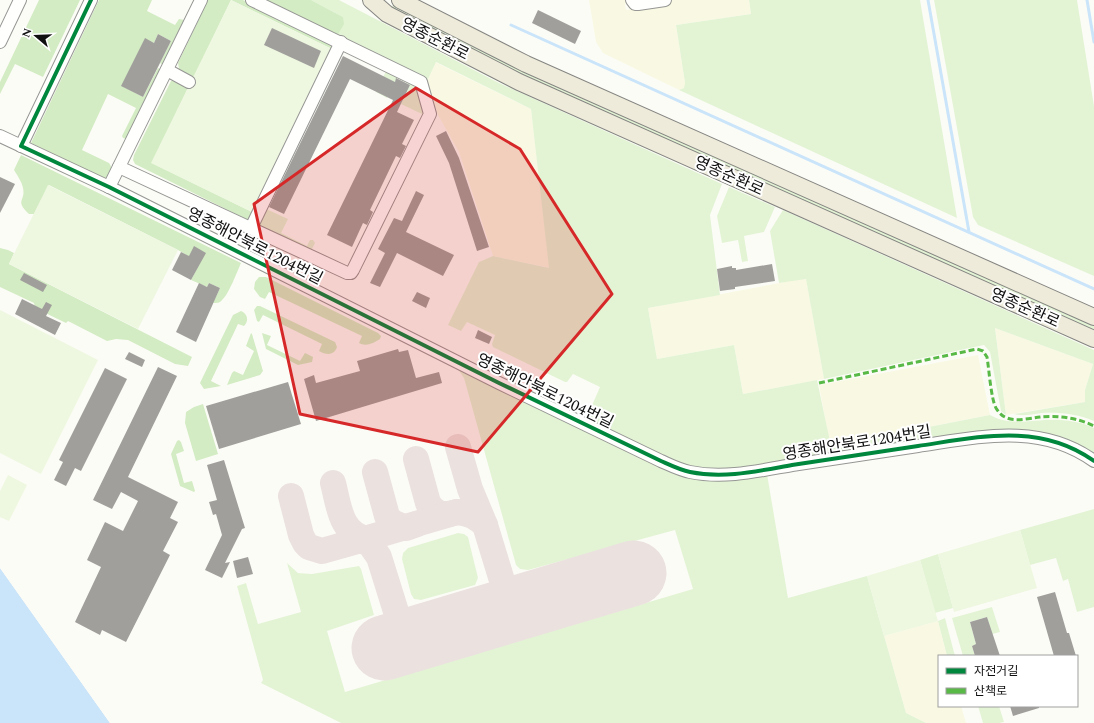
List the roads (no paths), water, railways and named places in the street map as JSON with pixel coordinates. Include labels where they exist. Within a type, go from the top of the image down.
[{"type":"main road","name":"영종순환로","points":[[371,0],[387,14],[519,82],[1094,339]]},
{"type":"main road","name":"영종순환로","points":[[400,0],[526,64],[1094,318]]},
{"type":"street","points":[[0,42],[3,28],[20,0]]},
{"type":"street","points":[[21,146],[91,0]]},
{"type":"street","points":[[109,186],[201,0]]},
{"type":"street","points":[[119,167],[347,273],[350,272],[430,114],[421,82],[252,0]]},
{"type":"street","points":[[632,0],[635,4],[638,4],[665,0]]},
{"type":"street","points":[[251,228],[340,42]]},
{"type":"street","points":[[167,70],[189,82]]},
{"type":"street","name":"영종해안북로1204번길","points":[[0,136],[109,186],[499,383],[661,461],[689,472],[736,474],[1004,434],[1052,440],[1094,461]]},
{"type":"water","points":[[0,568],[105,716],[110,723],[0,723]]},
{"type":"waterway","points":[[928,0],[969,232]]},
{"type":"waterway","points":[[1087,0],[1094,42]]},
{"type":"waterway","points":[[511,25],[1094,289]]}]
